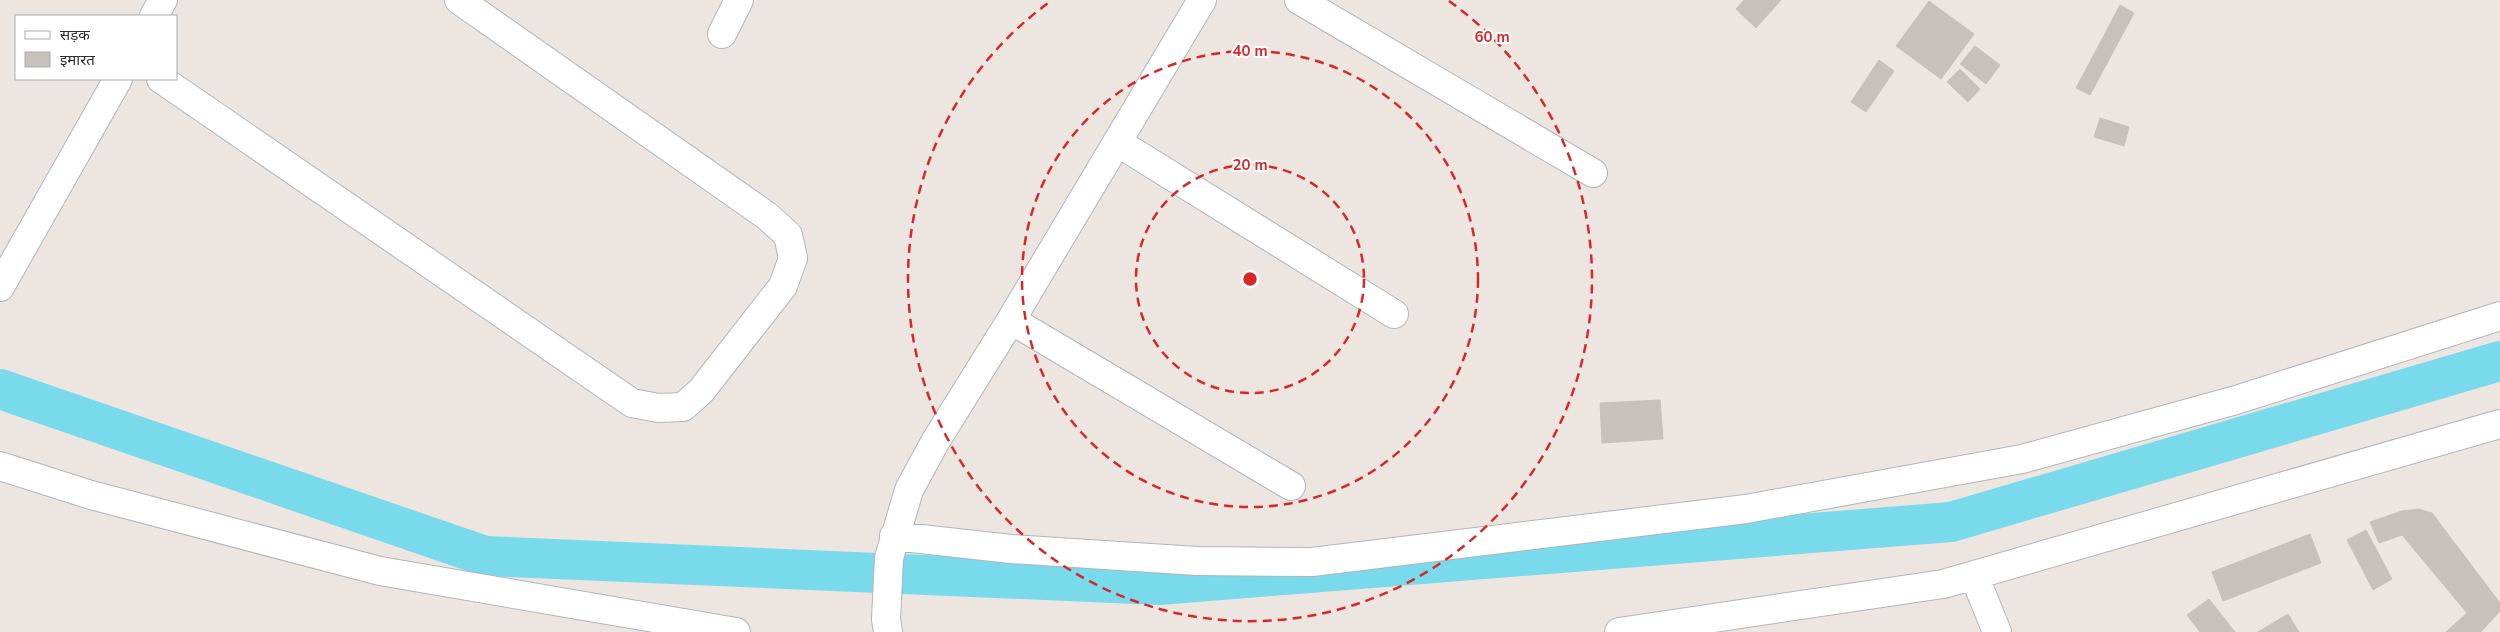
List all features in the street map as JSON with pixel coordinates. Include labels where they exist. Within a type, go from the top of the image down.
[{"type":"street","points":[[155,15],[164,0]]},
{"type":"street","points":[[162,80],[632,403],[658,408],[683,407],[701,391],[783,286],[793,258],[788,235],[767,216],[459,0]]},
{"type":"street","points":[[722,34],[739,0]]},
{"type":"street","points":[[887,626],[892,547],[908,490],[935,442],[1011,320],[1202,0]]},
{"type":"street","points":[[1299,0],[1593,173]]},
{"type":"street","points":[[0,287],[117,80]]},
{"type":"street","points":[[1116,142],[1394,314]]},
{"type":"street","points":[[892,547],[1011,549],[1197,561],[1312,562],[1746,509],[2022,459],[2236,400],[2500,316]]},
{"type":"street","points":[[1011,320],[1291,486]]},
{"type":"street","points":[[1619,632],[1943,584],[2500,424]]},
{"type":"street","points":[[0,466],[92,495],[380,571],[736,632]]},
{"type":"street","points":[[1974,576],[1997,632]]},
{"type":"building","points":[[1744,0],[1781,0],[1756,28],[1736,9]]},
{"type":"building","points":[[1929,1],[1974,34],[1941,79],[1896,46]]},
{"type":"building","points":[[2120,5],[2134,13],[2090,95],[2076,88]]},
{"type":"building","points":[[1975,46],[2000,65],[1986,84],[1960,64]]},
{"type":"building","points":[[1879,60],[1894,71],[1866,112],[1851,102]]},
{"type":"building","points":[[1960,69],[1980,89],[1968,102],[1947,82]]},
{"type":"building","points":[[2100,118],[2129,127],[2124,146],[2094,137]]},
{"type":"building","points":[[1660,400],[1663,439],[1602,443],[1600,403]]},
{"type":"building","points":[[2418,509],[2432,513],[2500,603],[2500,611],[2481,632],[2446,632],[2467,613],[2402,535],[2379,543],[2370,522],[2402,511]]},
{"type":"building","points":[[2366,530],[2392,579],[2373,590],[2347,540]]},
{"type":"building","points":[[2310,534],[2321,563],[2223,601],[2212,572]]},
{"type":"building","points":[[2209,599],[2235,632],[2200,632],[2187,615]]},
{"type":"building","points":[[2288,614],[2299,632],[2258,632]]},
{"type":"waterway","points":[[0,389],[485,556],[1159,585],[1951,522],[2500,361]]}]
